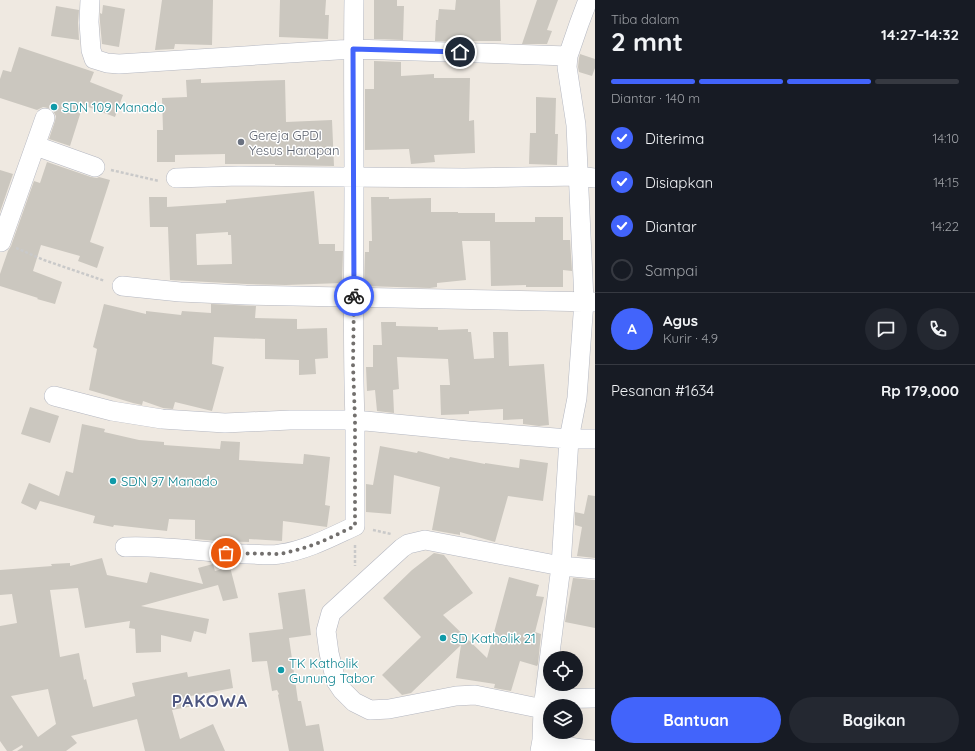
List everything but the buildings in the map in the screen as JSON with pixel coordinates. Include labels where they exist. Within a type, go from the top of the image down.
[{"type":"street","points":[[90,0],[89,22],[91,50],[94,59],[107,63],[119,64],[353,49],[568,56]]},
{"type":"street","points":[[125,547],[144,546],[226,553],[280,554],[321,542],[355,526],[355,420],[353,365],[354,0]]},
{"type":"street","points":[[545,699],[561,566],[569,439],[577,398],[589,301],[586,177],[567,67],[568,56],[588,0]]},
{"type":"street","points":[[0,242],[45,118]]},
{"type":"street","points":[[36,146],[95,166]]},
{"type":"street","points":[[176,178],[239,176],[471,178],[586,177]]},
{"type":"street","points":[[122,286],[180,292],[246,295],[589,301]]},
{"type":"street","points":[[54,396],[112,411],[162,419],[225,423],[290,420],[355,420],[569,439],[595,439]]},
{"type":"street","points":[[543,704],[475,695],[456,696],[389,709],[370,710],[354,702],[342,690],[336,681],[329,653],[326,631],[331,614],[402,548],[408,544],[425,540],[561,566],[595,569]]},
{"type":"street","points":[[583,699],[595,698]]},
{"type":"street","points":[[543,718],[541,746],[558,745],[595,750]]},
{"type":"path","points":[[95,166],[174,184],[176,178]]},
{"type":"path","points":[[0,242],[44,260],[122,286]]},
{"type":"path","points":[[355,526],[355,591]]},
{"type":"way so far","points":[[226,553],[280,554],[321,542],[355,526],[355,420],[353,365],[354,296]]},
{"type":"place","name":"SDN 109 Manado","points":[[54,107]]},
{"type":"place","name":"Gereja GPDI Yesus Harapan","points":[[241,142]]},
{"type":"place","name":"SDN 97 Manado","points":[[113,481]]},
{"type":"place","name":"SD Katholik 21","points":[[443,638]]},
{"type":"place","name":"TK Katholik Gunung Tabor","points":[[281,670]]},
{"type":"district","name":"PAKOWA","points":[[210,701]]},
{"type":"route","points":[[354,296],[353,49],[460,52]]}]
